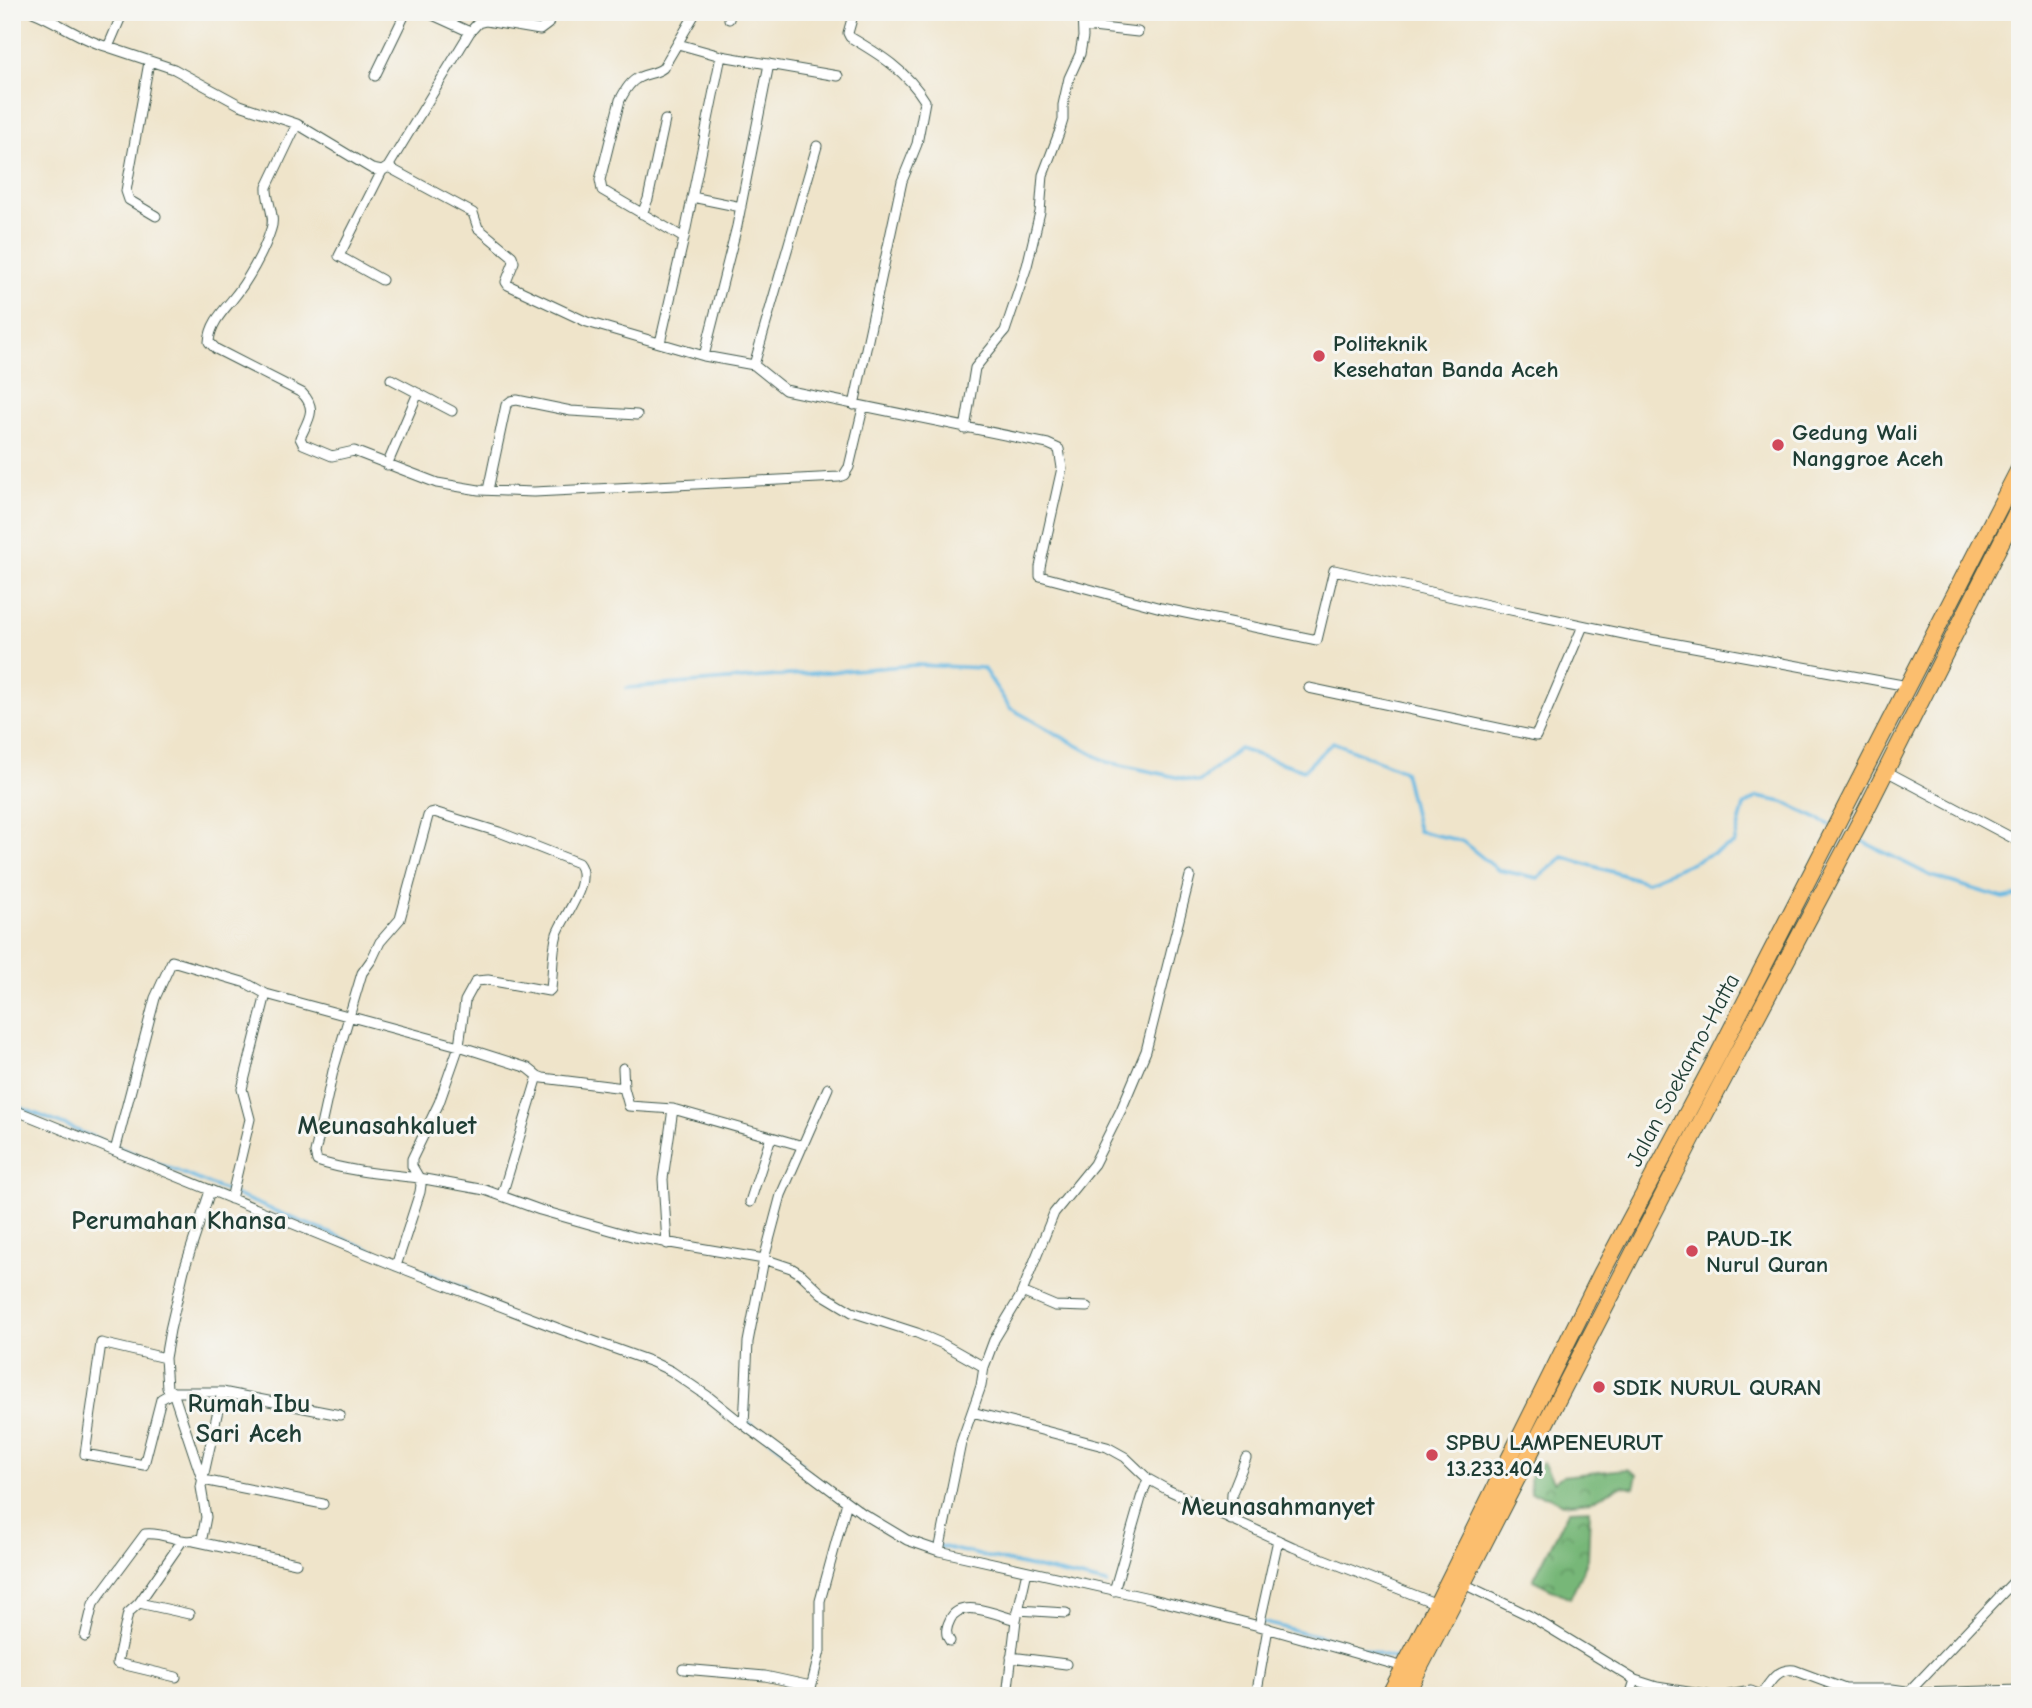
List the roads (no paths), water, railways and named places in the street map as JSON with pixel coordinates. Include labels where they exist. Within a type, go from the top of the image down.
[{"type":"highway","name":"Jalan Soekarno-Hatta","points":[[1405,1696],[1437,1604],[1576,1324],[1718,1055],[2020,467]]},
{"type":"highway","name":"Jalan Soekarno-Hatta","points":[[1389,1696],[1404,1667],[1419,1654],[1464,1584],[1592,1333],[1864,814],[2020,505]]},
{"type":"highway","points":[[1576,1324],[1592,1333]]},
{"type":"street","points":[[33,12],[79,36],[181,71],[240,105],[298,124],[372,169],[385,169],[473,213],[478,228],[512,256],[513,262],[506,282],[508,285],[587,322],[660,344],[754,365],[785,390],[1048,444],[1059,449],[1062,468],[1040,567],[1040,576],[1048,579],[1161,608],[1317,640],[1335,570],[1583,625],[1908,686]]},
{"type":"street","points":[[108,47],[123,12]]},
{"type":"street","points":[[375,76],[406,12]]},
{"type":"street","points":[[426,12],[470,32]]},
{"type":"street","points":[[382,280],[339,256],[385,169],[470,32],[478,23],[486,21],[540,30],[548,24],[552,12]]},
{"type":"street","points":[[684,238],[601,189],[600,180],[620,100],[626,88],[640,77],[657,73],[663,68],[696,12]]},
{"type":"street","points":[[298,124],[267,187],[273,223],[271,230],[253,269],[232,301],[219,313],[209,335],[209,342],[216,349],[302,393],[312,409],[300,438],[303,444],[332,456],[354,451],[436,483],[488,490],[534,492],[839,477],[844,475],[849,467],[889,237],[902,181],[917,144],[925,101],[915,85],[888,59],[850,37],[848,33],[854,12]]},
{"type":"street","points":[[965,429],[975,368],[1005,331],[1027,266],[1041,212],[1043,174],[1063,120],[1063,105],[1069,78],[1080,54],[1082,12]]},
{"type":"street","points":[[1083,26],[1138,32]]},
{"type":"street","points":[[678,44],[721,56],[838,76]]},
{"type":"street","points":[[660,344],[721,56]]},
{"type":"street","points":[[149,62],[126,191],[130,201],[156,216]]},
{"type":"street","points":[[704,355],[741,207],[769,64]]},
{"type":"street","points":[[642,214],[648,199],[665,120]]},
{"type":"street","points":[[754,365],[817,146]]},
{"type":"street","points":[[692,197],[741,207]]},
{"type":"street","points":[[391,379],[452,411]]},
{"type":"street","points":[[387,465],[418,393]]},
{"type":"street","points":[[488,490],[506,405],[511,401],[572,411],[637,415]]},
{"type":"street","points":[[1309,688],[1536,736],[1583,625]]},
{"type":"street","points":[[1886,771],[2020,842]]},
{"type":"street","points":[[398,1262],[421,1185],[419,1178],[412,1166],[412,1159],[439,1103],[459,1046],[465,1001],[475,981],[488,980],[547,991],[551,989],[557,935],[580,886],[582,869],[578,863],[499,832],[434,812],[428,816],[400,919],[380,942],[362,973],[333,1071],[316,1144],[317,1161],[327,1164],[419,1178],[485,1190],[540,1210],[635,1237],[764,1259],[792,1268],[822,1294],[852,1312],[882,1324],[917,1333],[984,1367]]},
{"type":"street","points":[[940,1546],[961,1443],[994,1340],[1022,1292],[1054,1213],[1094,1164],[1122,1110],[1146,1051],[1190,876]]},
{"type":"street","points":[[115,1151],[155,998],[172,961],[246,983],[266,994],[459,1046],[528,1068],[538,1076],[624,1088]]},
{"type":"street","points":[[233,1194],[250,1119],[242,1089],[266,994]]},
{"type":"street","points":[[623,1068],[629,1107],[673,1109],[803,1146]]},
{"type":"street","points":[[502,1195],[538,1076]]},
{"type":"street","points":[[744,1425],[748,1342],[764,1259],[781,1195],[828,1088]]},
{"type":"street","points":[[12,1109],[210,1191],[233,1194],[557,1328],[671,1371],[847,1502],[907,1541],[940,1546],[1027,1571],[1116,1586],[1262,1623],[1404,1667]]},
{"type":"street","points":[[667,1244],[663,1179],[673,1109]]},
{"type":"street","points":[[750,1202],[771,1137]]},
{"type":"street","points":[[202,1479],[173,1392],[167,1388],[165,1358],[184,1270],[210,1191]]},
{"type":"street","points":[[1022,1292],[1055,1306],[1087,1307]]},
{"type":"street","points":[[165,1358],[101,1343],[85,1454],[144,1465],[161,1399],[173,1392],[222,1392],[340,1415]]},
{"type":"street","points":[[194,1541],[202,1538],[205,1531],[206,1507],[201,1487],[222,1392]]},
{"type":"street","points":[[972,1412],[1107,1447],[1125,1457],[1148,1479],[1231,1520],[1382,1584],[1437,1604]]},
{"type":"street","points":[[1231,1520],[1232,1493],[1246,1458]]},
{"type":"street","points":[[202,1479],[323,1504]]},
{"type":"street","points":[[1116,1586],[1140,1498],[1148,1479]]},
{"type":"street","points":[[683,1669],[765,1676],[810,1691],[821,1644],[820,1601],[847,1502]]},
{"type":"street","points":[[85,1637],[93,1604],[145,1534],[194,1541],[296,1563]]},
{"type":"street","points":[[1256,1696],[1262,1623],[1278,1540]]},
{"type":"street","points":[[176,1677],[117,1663],[128,1613],[139,1602],[182,1541]]},
{"type":"street","points":[[1007,1696],[1016,1620],[1027,1571]]},
{"type":"street","points":[[1909,1692],[2020,1575]]},
{"type":"street","points":[[1464,1584],[1530,1616],[1634,1680],[1657,1687],[1713,1696]]},
{"type":"street","points":[[139,1602],[190,1614]]},
{"type":"street","points":[[950,1641],[946,1634],[947,1627],[953,1613],[958,1610],[967,1608],[1016,1620]]},
{"type":"street","points":[[1018,1610],[1066,1613]]},
{"type":"street","points":[[1011,1657],[1066,1664]]},
{"type":"street","points":[[1724,1696],[1751,1693],[1761,1695],[1776,1675],[1786,1669],[1844,1689],[1892,1689],[1909,1692],[2020,1690]]},
{"type":"street","points":[[1630,1696],[1634,1680]]},
{"type":"waterway","points":[[627,688],[916,665],[983,668],[1010,708],[1107,762],[1199,782],[1239,749],[1304,770],[1333,742],[1404,771],[1418,831],[1462,841],[1498,870],[1538,878],[1563,857],[1646,882],[1734,844],[1744,806],[1757,797],[1783,802],[1830,825]]},
{"type":"waterway","points":[[1856,838],[1931,876],[2003,898],[2020,895]]},
{"type":"waterway","points":[[12,1104],[467,1289]]},
{"type":"waterway","points":[[746,1421],[803,1464]]},
{"type":"waterway","points":[[930,1544],[1107,1584]]},
{"type":"waterway","points":[[1261,1622],[1397,1659]]},
{"type":"place","name":"Politeknik Kesehatan Banda Aceh","points":[[1319,356]]},
{"type":"place","name":"Gedung Wali Nanggroe Aceh","points":[[1778,445]]},
{"type":"place","name":"PAUD-IK Nurul Quran","points":[[1692,1251]]},
{"type":"place","name":"SDIK NURUL QURAN","points":[[1599,1387]]},
{"type":"place","name":"SPBU LAMPENEURUT 13.233.404","points":[[1432,1455]]},
{"type":"district","name":"Meunasahkaluet","points":[[387,1126]]},
{"type":"district","name":"Perumahan Khansa","points":[[179,1221]]},
{"type":"district","name":"Rumah Ibu Sari Aceh","points":[[249,1419]]},
{"type":"district","name":"Meunasahmanyet","points":[[1278,1507]]}]
